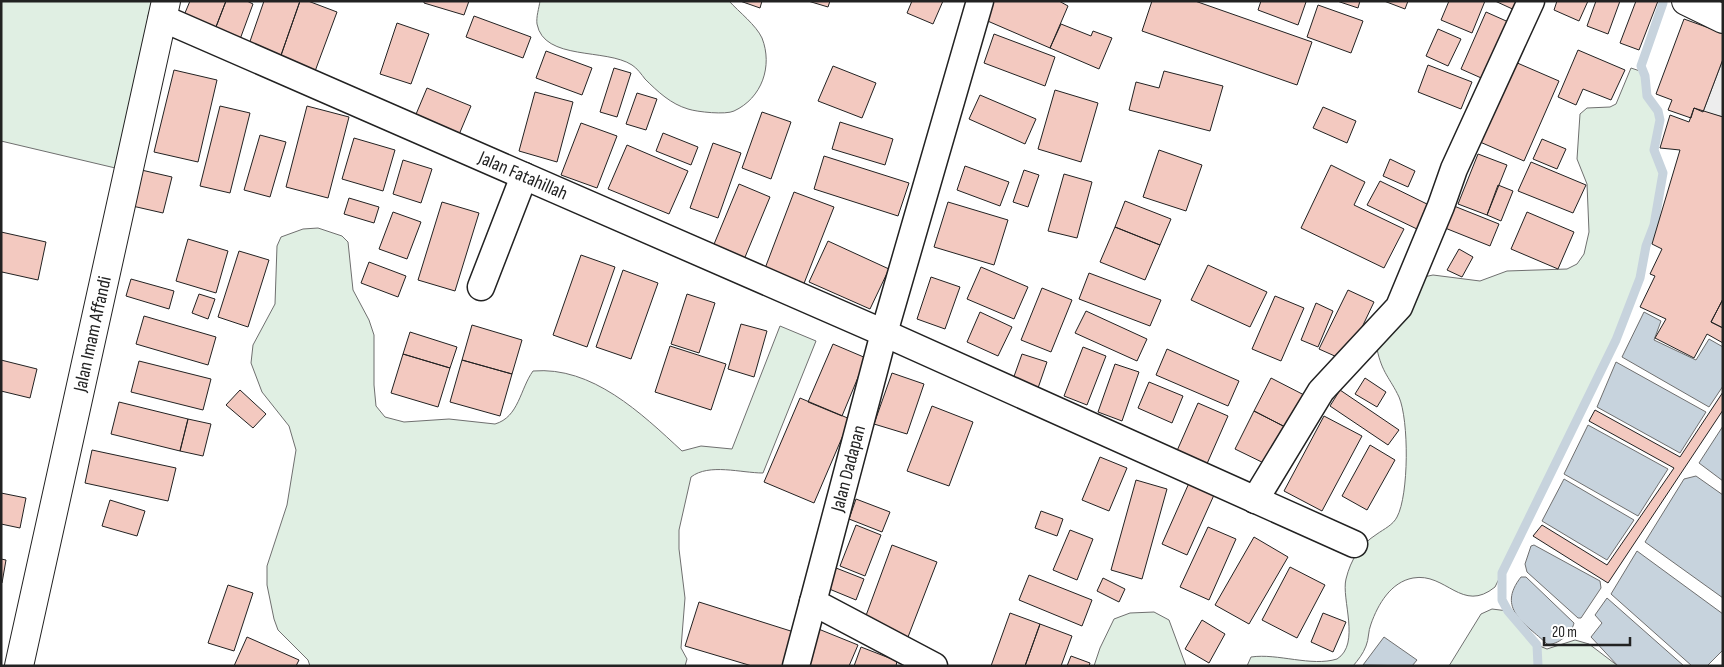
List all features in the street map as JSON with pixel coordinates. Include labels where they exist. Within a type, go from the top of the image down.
[{"type":"street","name":"Jalan Dadapan","points":[[796,666],[884,333],[980,1]]},
{"type":"street","points":[[1255,500],[1320,391],[1399,307],[1441,206],[1454,169],[1531,1]]},
{"type":"street","points":[[1686,1],[1723,19]]},
{"type":"street","name":"Jalan Fatahillah","points":[[164,10],[524,176],[884,333],[1354,544]]},
{"type":"street","name":"Jalan Imam Affandi","points":[[19,666],[164,10]]},
{"type":"street","points":[[482,287],[524,176]]},
{"type":"street","points":[[813,602],[934,666]]},
{"type":"green space","points":[[1,1],[166,1],[128,171],[1,141]]},
{"type":"green space","points":[[540,1],[729,1],[752,23],[762,38],[766,59],[763,80],[752,98],[734,111],[711,113],[682,107],[660,93],[632,65],[621,60],[563,49],[551,44],[542,36],[537,24]]},
{"type":"green space","points":[[1631,68],[1643,72],[1647,96],[1658,111],[1660,120],[1654,150],[1663,173],[1654,225],[1646,246],[1640,278],[1616,340],[1495,587],[1483,594],[1473,596],[1463,594],[1425,578],[1405,580],[1386,595],[1374,616],[1365,649],[1353,666],[1247,666],[1251,657],[1261,656],[1316,662],[1337,659],[1344,652],[1348,643],[1349,632],[1345,588],[1346,579],[1357,553],[1371,538],[1391,525],[1397,517],[1404,492],[1406,475],[1405,422],[1402,408],[1399,397],[1381,364],[1377,349],[1419,278],[1433,275],[1480,281],[1507,271],[1567,269],[1577,264],[1584,254],[1589,232],[1587,184],[1577,159],[1580,114],[1587,108],[1610,107],[1616,104]]},
{"type":"green space","points":[[318,228],[342,236],[348,242],[353,290],[369,320],[374,335],[376,406],[385,417],[404,422],[449,419],[495,424],[503,420],[514,409],[533,371],[555,371],[595,384],[614,395],[650,422],[682,451],[701,446],[732,449],[780,326],[816,341],[763,473],[707,470],[691,477],[679,530],[679,549],[685,598],[681,648],[687,659],[685,666],[310,666],[308,660],[278,630],[267,585],[267,566],[287,505],[296,450],[289,426],[262,392],[251,363],[253,345],[275,304],[277,246],[281,237],[303,229]]},
{"type":"green space","points":[[1492,609],[1508,611],[1537,645],[1547,649],[1575,640],[1589,644],[1618,666],[1449,666],[1481,614]]},
{"type":"green space","points":[[1154,612],[1169,620],[1186,666],[1094,666],[1100,648],[1114,619],[1130,613]]},
{"type":"shaded area","points":[[1723,59],[1723,117],[1703,112]]},
{"type":"shaded area","points":[[1644,312],[1661,321],[1654,340],[1696,360],[1709,339],[1723,347],[1723,386],[1709,407],[1622,357]]},
{"type":"shaded area","points":[[1616,362],[1706,412],[1680,453],[1597,407]]},
{"type":"shaded area","points":[[1588,425],[1668,469],[1638,516],[1564,474]]},
{"type":"shaded area","points":[[1723,426],[1723,481],[1699,463]]},
{"type":"shaded area","points":[[1696,476],[1723,495],[1723,598],[1645,542],[1684,479]]},
{"type":"shaded area","points":[[1564,479],[1634,520],[1607,560],[1542,521]]},
{"type":"shaded area","points":[[1534,545],[1600,581],[1601,588],[1581,618],[1578,618],[1527,572],[1525,564],[1531,546]]},
{"type":"shaded area","points":[[1637,551],[1723,614],[1723,650],[1707,666],[1692,666],[1611,594]]},
{"type":"shaded area","points":[[1521,577],[1526,577],[1574,623],[1564,638],[1555,643],[1547,644],[1516,615],[1512,607],[1511,598],[1514,588]]},
{"type":"shaded area","points":[[1607,598],[1684,666],[1618,666],[1591,637],[1602,623],[1595,615]]},
{"type":"shaded area","points":[[1384,637],[1417,660],[1412,666],[1363,665]]},
{"type":"building","points":[[190,1],[226,1],[214,32],[182,20]]},
{"type":"building","points":[[226,1],[247,1],[253,4],[239,42],[214,32]]},
{"type":"building","points":[[264,1],[300,1],[279,61],[247,50]]},
{"type":"building","points":[[300,1],[308,1],[337,12],[314,74],[279,61]]},
{"type":"building","points":[[424,1],[469,1],[464,15],[424,3]]},
{"type":"building","points":[[740,1],[762,1],[760,8]]},
{"type":"building","points":[[808,1],[830,1],[828,7]]},
{"type":"building","points":[[912,1],[943,1],[933,24],[907,13]]},
{"type":"building","points":[[991,1],[1059,1],[1068,6],[1050,48],[983,19]]},
{"type":"building","points":[[1152,1],[1195,1],[1312,42],[1297,85],[1142,31]]},
{"type":"building","points":[[1261,1],[1306,2],[1298,25],[1258,10]]},
{"type":"building","points":[[1337,1],[1360,1],[1358,8]]},
{"type":"building","points":[[1384,1],[1408,1],[1405,9]]},
{"type":"building","points":[[1449,1],[1485,1],[1472,33],[1441,20]]},
{"type":"building","points":[[1495,1],[1523,1],[1519,12]]},
{"type":"building","points":[[1557,1],[1588,1],[1579,21],[1554,10]]},
{"type":"building","points":[[1596,1],[1620,1],[1608,34],[1587,26]]},
{"type":"building","points":[[1636,1],[1658,1],[1639,50],[1620,43]]},
{"type":"building","points":[[1318,5],[1363,21],[1351,53],[1307,37]]},
{"type":"building","points":[[1486,12],[1513,24],[1488,81],[1461,69]]},
{"type":"building","points":[[474,16],[531,37],[523,58],[466,37]]},
{"type":"building","points":[[1684,19],[1723,33],[1723,59],[1703,112],[1694,108],[1691,118],[1668,110],[1672,100],[1656,94]]},
{"type":"building","points":[[397,23],[429,34],[411,84],[380,74]]},
{"type":"building","points":[[1061,24],[1091,36],[1093,31],[1112,38],[1099,69],[1050,48]]},
{"type":"building","points":[[1438,29],[1461,39],[1448,66],[1426,56]]},
{"type":"building","points":[[994,34],[1055,57],[1045,86],[984,63]]},
{"type":"building","points":[[1578,50],[1625,70],[1611,100],[1583,89],[1576,105],[1558,97]]},
{"type":"building","points":[[546,51],[592,68],[582,95],[536,78]]},
{"type":"building","points":[[1515,62],[1559,81],[1524,161],[1480,142]]},
{"type":"building","points":[[1428,65],[1472,82],[1461,109],[1418,92]]},
{"type":"building","points":[[833,66],[876,83],[862,118],[818,101]]},
{"type":"building","points":[[614,68],[631,73],[617,117],[600,112]]},
{"type":"building","points":[[174,70],[217,80],[198,162],[154,152]]},
{"type":"building","points":[[1164,71],[1223,86],[1210,131],[1129,110],[1136,82],[1159,88]]},
{"type":"building","points":[[427,88],[471,106],[458,137],[414,119]]},
{"type":"building","points":[[1055,90],[1098,103],[1081,162],[1038,149]]},
{"type":"building","points":[[535,92],[573,102],[557,162],[519,151]]},
{"type":"building","points":[[637,93],[657,99],[646,130],[626,124]]},
{"type":"building","points":[[980,95],[1036,119],[1025,144],[969,119]]},
{"type":"building","points":[[220,106],[250,113],[230,193],[200,186]]},
{"type":"building","points":[[307,106],[349,117],[328,198],[286,187]]},
{"type":"building","points":[[1323,107],[1356,121],[1347,143],[1313,128]]},
{"type":"building","points":[[1694,108],[1723,117],[1723,299],[1711,322],[1723,328],[1723,343],[1707,334],[1694,358],[1655,338],[1666,319],[1640,307],[1655,276],[1650,274],[1662,249],[1652,244],[1680,150],[1660,148],[1670,115],[1689,122]]},
{"type":"building","points":[[762,112],[791,122],[771,179],[742,168]]},
{"type":"building","points":[[840,122],[893,139],[885,165],[832,149]]},
{"type":"building","points":[[581,123],[617,136],[597,188],[561,175]]},
{"type":"building","points":[[663,133],[698,147],[691,165],[656,151]]},
{"type":"building","points":[[260,135],[286,142],[270,197],[244,190]]},
{"type":"building","points":[[354,138],[395,150],[383,191],[342,179]]},
{"type":"building","points":[[1542,139],[1566,149],[1557,169],[1533,159]]},
{"type":"building","points":[[713,143],[741,153],[718,218],[690,208]]},
{"type":"building","points":[[627,145],[688,171],[669,214],[608,189]]},
{"type":"building","points":[[1159,150],[1202,165],[1186,211],[1143,197]]},
{"type":"building","points":[[1478,154],[1507,165],[1487,215],[1458,204]]},
{"type":"building","points":[[824,156],[909,183],[898,216],[814,189]]},
{"type":"building","points":[[1390,159],[1415,171],[1408,187],[1383,176]]},
{"type":"building","points":[[403,160],[432,169],[421,203],[393,194]]},
{"type":"building","points":[[1531,162],[1586,185],[1573,213],[1518,191]]},
{"type":"building","points":[[1331,165],[1365,182],[1354,205],[1404,229],[1384,268],[1301,228]]},
{"type":"building","points":[[965,166],[1009,182],[1000,206],[957,190]]},
{"type":"building","points":[[137,169],[172,177],[163,213],[128,205]]},
{"type":"building","points":[[1024,170],[1039,175],[1028,207],[1013,202]]},
{"type":"building","points":[[1064,174],[1092,182],[1077,238],[1048,231]]},
{"type":"building","points":[[1380,181],[1431,206],[1419,230],[1367,205]]},
{"type":"building","points":[[739,184],[770,197],[743,262],[712,249]]},
{"type":"building","points":[[1498,185],[1513,191],[1501,221],[1487,215]]},
{"type":"building","points":[[794,192],[834,207],[803,286],[764,271]]},
{"type":"building","points":[[349,198],[379,207],[374,223],[344,214]]},
{"type":"building","points":[[1125,201],[1171,219],[1160,245],[1115,227]]},
{"type":"building","points":[[442,202],[479,213],[455,291],[418,280]]},
{"type":"building","points":[[948,202],[1008,220],[994,265],[934,247]]},
{"type":"building","points":[[1454,206],[1499,224],[1490,246],[1445,228]]},
{"type":"building","points":[[393,212],[421,222],[407,259],[379,249]]},
{"type":"building","points":[[1527,212],[1574,232],[1558,269],[1511,249]]},
{"type":"building","points":[[1115,227],[1160,245],[1145,280],[1100,262]]},
{"type":"building","points":[[1,232],[46,242],[38,280],[2,272],[1,274]]},
{"type":"building","points":[[188,239],[228,251],[216,293],[176,281]]},
{"type":"building","points":[[828,241],[889,269],[870,309],[809,282]]},
{"type":"building","points":[[1459,249],[1473,257],[1462,277],[1447,270]]},
{"type":"building","points":[[239,251],[269,260],[248,327],[218,317]]},
{"type":"building","points":[[581,255],[615,267],[587,347],[553,335]]},
{"type":"building","points":[[369,262],[406,276],[398,297],[361,283]]},
{"type":"building","points":[[1208,265],[1267,292],[1250,327],[1191,300]]},
{"type":"building","points":[[981,267],[1028,287],[1014,319],[967,299]]},
{"type":"building","points":[[623,270],[658,283],[631,359],[596,347]]},
{"type":"building","points":[[1089,273],[1161,300],[1150,326],[1079,299]]},
{"type":"building","points":[[931,277],[960,287],[945,329],[917,319]]},
{"type":"building","points":[[131,279],[174,291],[169,309],[126,296]]},
{"type":"building","points":[[1042,288],[1072,300],[1051,352],[1021,340]]},
{"type":"building","points":[[1348,290],[1374,302],[1346,361],[1319,349]]},
{"type":"building","points":[[199,294],[215,299],[208,319],[192,313]]},
{"type":"building","points":[[687,294],[715,303],[699,353],[671,344]]},
{"type":"building","points":[[1275,296],[1304,308],[1281,361],[1252,349]]},
{"type":"building","points":[[1723,299],[1723,328],[1711,322]]},
{"type":"building","points":[[1316,303],[1333,311],[1318,347],[1301,340]]},
{"type":"building","points":[[1086,311],[1147,339],[1137,361],[1075,333]]},
{"type":"building","points":[[980,312],[1012,327],[998,356],[967,342]]},
{"type":"building","points":[[144,316],[216,337],[208,365],[136,344]]},
{"type":"building","points":[[741,324],[767,331],[754,377],[728,369]]},
{"type":"building","points":[[472,325],[522,340],[512,374],[462,360]]},
{"type":"building","points":[[410,332],[457,347],[450,368],[403,354]]},
{"type":"building","points":[[833,344],[866,358],[842,416],[808,402]]},
{"type":"building","points":[[670,346],[726,364],[711,410],[655,392]]},
{"type":"building","points":[[1083,347],[1106,356],[1087,405],[1064,396]]},
{"type":"building","points":[[1167,349],[1239,381],[1228,406],[1156,375]]},
{"type":"building","points":[[403,354],[450,368],[438,407],[391,393]]},
{"type":"building","points":[[1022,354],[1047,362],[1037,391],[1012,382]]},
{"type":"building","points":[[1,360],[37,369],[30,398],[1,391]]},
{"type":"building","points":[[462,360],[512,374],[500,416],[450,402]]},
{"type":"building","points":[[139,361],[211,379],[203,410],[131,392]]},
{"type":"building","points":[[1115,364],[1139,372],[1122,421],[1098,412]]},
{"type":"building","points":[[892,373],[924,384],[907,434],[874,424]]},
{"type":"building","points":[[1271,378],[1308,397],[1291,430],[1254,411]]},
{"type":"building","points":[[1365,378],[1386,392],[1377,407],[1355,394]]},
{"type":"building","points":[[1149,382],[1183,396],[1172,423],[1138,408]]},
{"type":"building","points":[[240,390],[266,414],[253,428],[226,405]]},
{"type":"building","points":[[1340,390],[1399,430],[1388,445],[1330,406]]},
{"type":"building","points":[[1723,392],[1723,410],[1608,583],[1533,536],[1542,525],[1607,565],[1674,468],[1589,421],[1595,410],[1680,457]]},
{"type":"building","points":[[800,398],[850,419],[814,503],[764,482]]},
{"type":"building","points":[[119,402],[188,419],[180,451],[111,434]]},
{"type":"building","points":[[1198,403],[1228,416],[1206,466],[1176,453]]},
{"type":"building","points":[[932,406],[973,422],[949,486],[907,471]]},
{"type":"building","points":[[1254,411],[1291,430],[1272,467],[1235,449]]},
{"type":"building","points":[[1324,416],[1362,436],[1322,511],[1284,491]]},
{"type":"building","points":[[188,419],[211,424],[203,456],[180,451]]},
{"type":"building","points":[[1370,445],[1395,460],[1367,510],[1342,496]]},
{"type":"building","points":[[92,450],[176,468],[168,501],[85,483]]},
{"type":"building","points":[[1100,457],[1127,468],[1109,511],[1082,500]]},
{"type":"building","points":[[1136,480],[1167,489],[1142,579],[1111,570]]},
{"type":"building","points":[[1189,483],[1214,495],[1187,555],[1162,544]]},
{"type":"building","points":[[1,493],[26,498],[20,528],[1,524]]},
{"type":"building","points":[[856,499],[890,512],[882,532],[849,519]]},
{"type":"building","points":[[110,500],[145,511],[137,536],[102,526]]},
{"type":"building","points":[[1041,511],[1063,519],[1057,536],[1035,528]]},
{"type":"building","points":[[856,525],[881,535],[865,576],[840,566]]},
{"type":"building","points":[[1208,527],[1236,539],[1209,600],[1180,587]]},
{"type":"building","points":[[1070,530],[1093,539],[1077,580],[1053,570]]},
{"type":"building","points":[[1254,537],[1288,557],[1249,624],[1215,605]]},
{"type":"building","points":[[892,545],[937,562],[908,637],[864,621]]},
{"type":"building","points":[[1,559],[6,560],[2,583],[1,583]]},
{"type":"building","points":[[831,566],[864,579],[856,600],[822,586]]},
{"type":"building","points":[[1290,567],[1325,585],[1297,638],[1262,620]]},
{"type":"building","points":[[1029,575],[1092,600],[1082,626],[1019,600]]},
{"type":"building","points":[[1103,578],[1125,589],[1119,602],[1097,591]]},
{"type":"building","points":[[228,585],[253,593],[234,651],[208,643]]},
{"type":"building","points":[[699,602],[797,633],[787,666],[752,666],[685,646]]},
{"type":"building","points":[[1010,613],[1040,624],[1025,666],[991,666]]},
{"type":"building","points":[[1323,613],[1346,622],[1333,652],[1311,642]]},
{"type":"building","points":[[1202,620],[1225,634],[1209,663],[1185,649]]},
{"type":"building","points":[[1040,624],[1072,636],[1061,666],[1025,666]]},
{"type":"building","points":[[816,628],[858,645],[849,666],[810,666],[802,663]]},
{"type":"building","points":[[247,637],[299,660],[296,666],[234,666]]},
{"type":"building","points":[[861,647],[897,661],[896,666],[854,666]]},
{"type":"building","points":[[1071,656],[1090,663],[1089,666],[1067,666]]},
{"type":"waterway","points":[[1538,666],[1537,645],[1508,611],[1502,600],[1502,573],[1616,340],[1640,278],[1646,246],[1654,225],[1663,173],[1654,150],[1660,120],[1658,111],[1647,96],[1645,76],[1641,66],[1663,3]]}]
